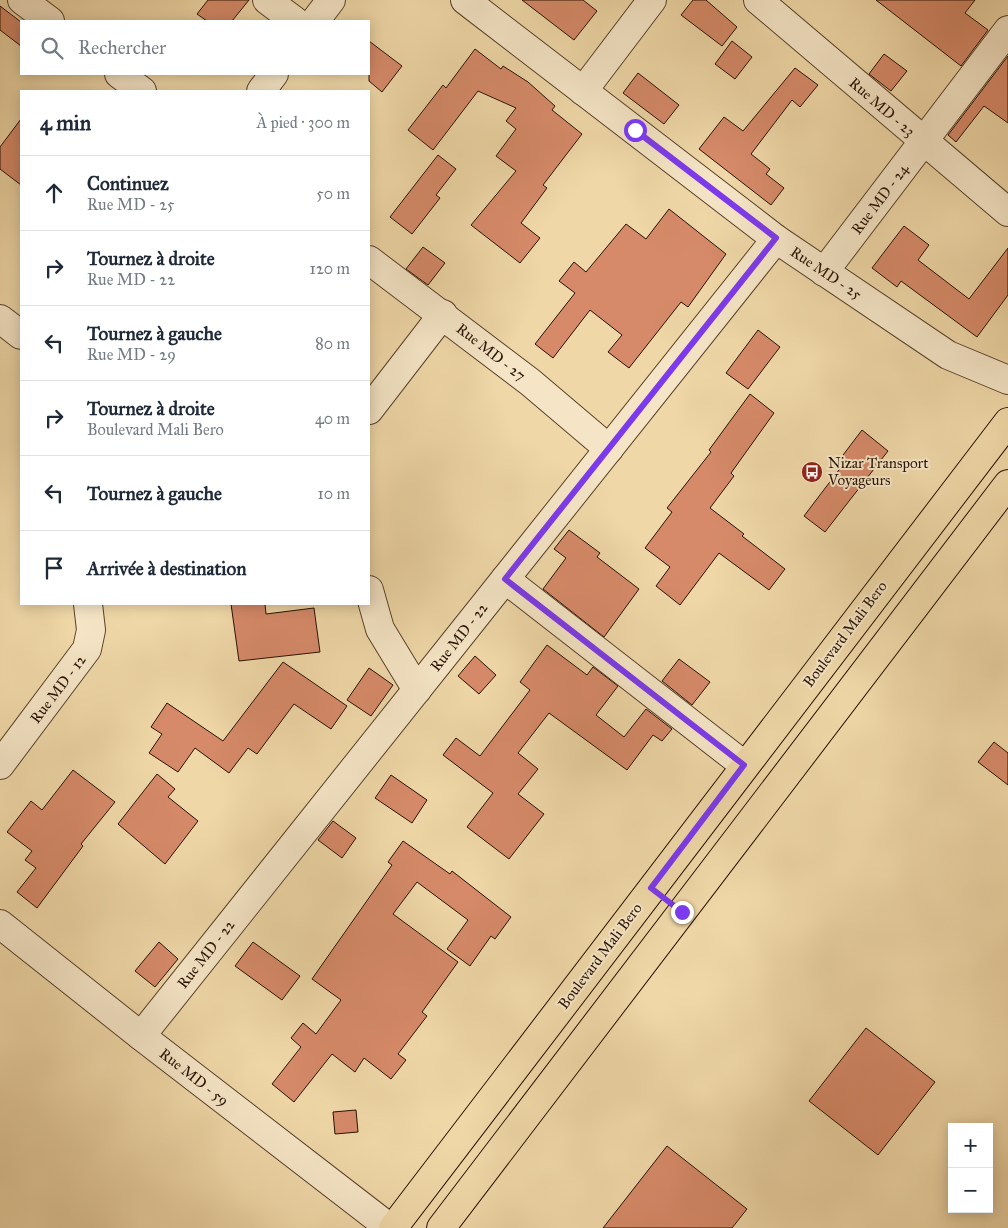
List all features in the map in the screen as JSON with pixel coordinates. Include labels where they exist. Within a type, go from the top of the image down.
[{"type":"main road","name":"Boulevard Mali Bero","points":[[392,1228],[1008,422]]},
{"type":"main road","points":[[441,1228],[1005,492]]},
{"type":"main road","points":[[651,888],[682,912]]},
{"type":"street","points":[[22,0],[49,20]]},
{"type":"street","points":[[267,0],[294,20]]},
{"type":"street","points":[[316,20],[331,0]]},
{"type":"street","name":"Rue MD - 25","points":[[465,0],[776,238],[824,272],[948,355],[1008,380]]},
{"type":"street","points":[[583,91],[652,0]]},
{"type":"street","name":"Rue MD - 23","points":[[758,0],[923,142],[1008,212]]},
{"type":"street","name":"Rue MD - 24","points":[[824,272],[1008,30]]},
{"type":"street","points":[[120,75],[141,90]]},
{"type":"street","points":[[262,90],[273,75]]},
{"type":"street","name":"Rue MD - 22","points":[[141,1036],[776,238]]},
{"type":"street","name":"Rue MD - 27","points":[[370,261],[443,314],[530,382],[609,449]]},
{"type":"street","points":[[370,409],[443,314]]},
{"type":"street","points":[[0,319],[20,334]]},
{"type":"street","points":[[505,579],[744,765]]},
{"type":"street","points":[[370,594],[380,629],[417,690]]},
{"type":"street","name":"Rue MD - 12","points":[[0,765],[88,649],[91,630],[88,605]]},
{"type":"street","name":"Rue MD - 59","points":[[0,924],[141,1036],[392,1228]]},
{"type":"building","points":[[208,0],[249,0],[233,20],[206,20],[197,14]]},
{"type":"building","points":[[522,0],[583,0],[597,11],[574,40]]},
{"type":"building","points":[[693,0],[706,0],[737,27],[722,46],[681,15]]},
{"type":"building","points":[[876,0],[975,0],[965,13],[988,30],[961,66]]},
{"type":"building","points":[[0,6],[20,21],[20,45],[0,30]]},
{"type":"building","points":[[732,41],[752,57],[735,79],[715,64]]},
{"type":"building","points":[[370,42],[402,66],[382,92],[369,81]]},
{"type":"building","points":[[475,49],[501,69],[503,66],[528,82],[555,106],[552,110],[582,134],[543,185],[547,188],[521,223],[540,238],[520,263],[471,225],[516,171],[496,156],[516,129],[506,121],[516,108],[478,91],[433,150],[408,130],[443,85],[446,88]]},
{"type":"building","points":[[884,54],[907,71],[891,91],[869,74]]},
{"type":"building","points":[[1008,56],[1008,123],[984,106],[956,142],[948,135]]},
{"type":"building","points":[[795,68],[818,85],[800,107],[792,100],[751,154],[770,169],[766,174],[784,188],[771,205],[699,149],[724,117],[743,131]]},
{"type":"building","points":[[638,73],[679,105],[664,124],[623,93]]},
{"type":"building","points":[[20,120],[20,184],[0,169],[0,147]]},
{"type":"building","points":[[438,155],[456,169],[436,195],[440,198],[412,234],[390,217]]},
{"type":"building","points":[[669,209],[726,254],[688,307],[681,302],[629,368],[608,352],[622,335],[590,310],[553,358],[535,344],[575,293],[559,281],[574,262],[586,272],[626,224],[646,239]]},
{"type":"building","points":[[904,226],[929,245],[918,260],[969,299],[1008,248],[1008,295],[977,337],[901,281],[897,287],[872,268]]},
{"type":"building","points":[[423,247],[445,263],[428,285],[406,269]]},
{"type":"building","points":[[758,330],[780,347],[748,389],[726,373]]},
{"type":"building","points":[[750,394],[774,413],[731,473],[734,476],[710,508],[744,534],[742,536],[785,569],[769,590],[719,553],[680,605],[656,586],[670,567],[645,548],[672,512],[667,508],[711,452],[709,450]]},
{"type":"building","points":[[862,430],[888,451],[825,532],[804,516],[845,462],[840,459]]},
{"type":"building","points":[[569,530],[600,553],[597,557],[639,589],[604,637],[543,589],[566,558],[554,549]]},
{"type":"building","points":[[231,605],[265,605],[266,614],[314,608],[320,652],[239,661]]},
{"type":"building","points":[[547,645],[587,675],[593,667],[618,686],[596,715],[624,737],[646,709],[672,729],[662,741],[653,735],[627,770],[549,713],[518,753],[538,769],[518,794],[544,814],[509,859],[467,827],[493,793],[443,755],[456,738],[480,756],[530,690],[520,682]]},
{"type":"building","points":[[475,656],[496,675],[479,694],[458,676]]},
{"type":"building","points":[[679,659],[710,682],[692,705],[662,681]]},
{"type":"building","points":[[283,662],[347,706],[331,729],[294,704],[257,754],[248,748],[229,773],[195,748],[178,772],[149,753],[162,734],[151,727],[167,703],[223,741]]},
{"type":"building","points":[[369,668],[393,685],[371,716],[347,700]]},
{"type":"building","points":[[994,742],[1008,753],[1008,785],[978,762]]},
{"type":"building","points":[[73,770],[115,802],[81,844],[83,846],[37,908],[17,892],[36,868],[25,860],[32,851],[7,832],[31,801],[42,810]]},
{"type":"building","points":[[157,774],[175,789],[168,797],[198,821],[165,864],[118,824]]},
{"type":"building","points":[[391,775],[427,800],[412,823],[375,798]]},
{"type":"building","points":[[333,821],[356,838],[342,858],[318,840]]},
{"type":"building","points":[[403,841],[450,874],[452,871],[511,917],[495,939],[491,936],[470,966],[447,949],[468,920],[417,882],[393,914],[458,962],[422,1012],[427,1016],[398,1054],[406,1060],[391,1079],[364,1058],[355,1072],[332,1054],[294,1102],[272,1084],[301,1047],[291,1038],[303,1023],[316,1034],[341,1000],[312,979],[392,865],[388,862]]},
{"type":"building","points":[[159,942],[178,959],[155,987],[135,971]]},
{"type":"building","points":[[253,942],[300,976],[282,1000],[235,966]]},
{"type":"building","points":[[866,1028],[935,1082],[878,1155],[809,1101]]},
{"type":"building","points":[[356,1110],[358,1132],[335,1134],[333,1112]]},
{"type":"building","points":[[667,1146],[747,1209],[732,1228],[603,1228]]},
{"type":"place","name":"Nizar Transport Voyageurs","points":[[812,472]]},
{"type":"route","points":[[635,130],[776,238],[505,579],[744,765],[651,888],[682,912]]}]
